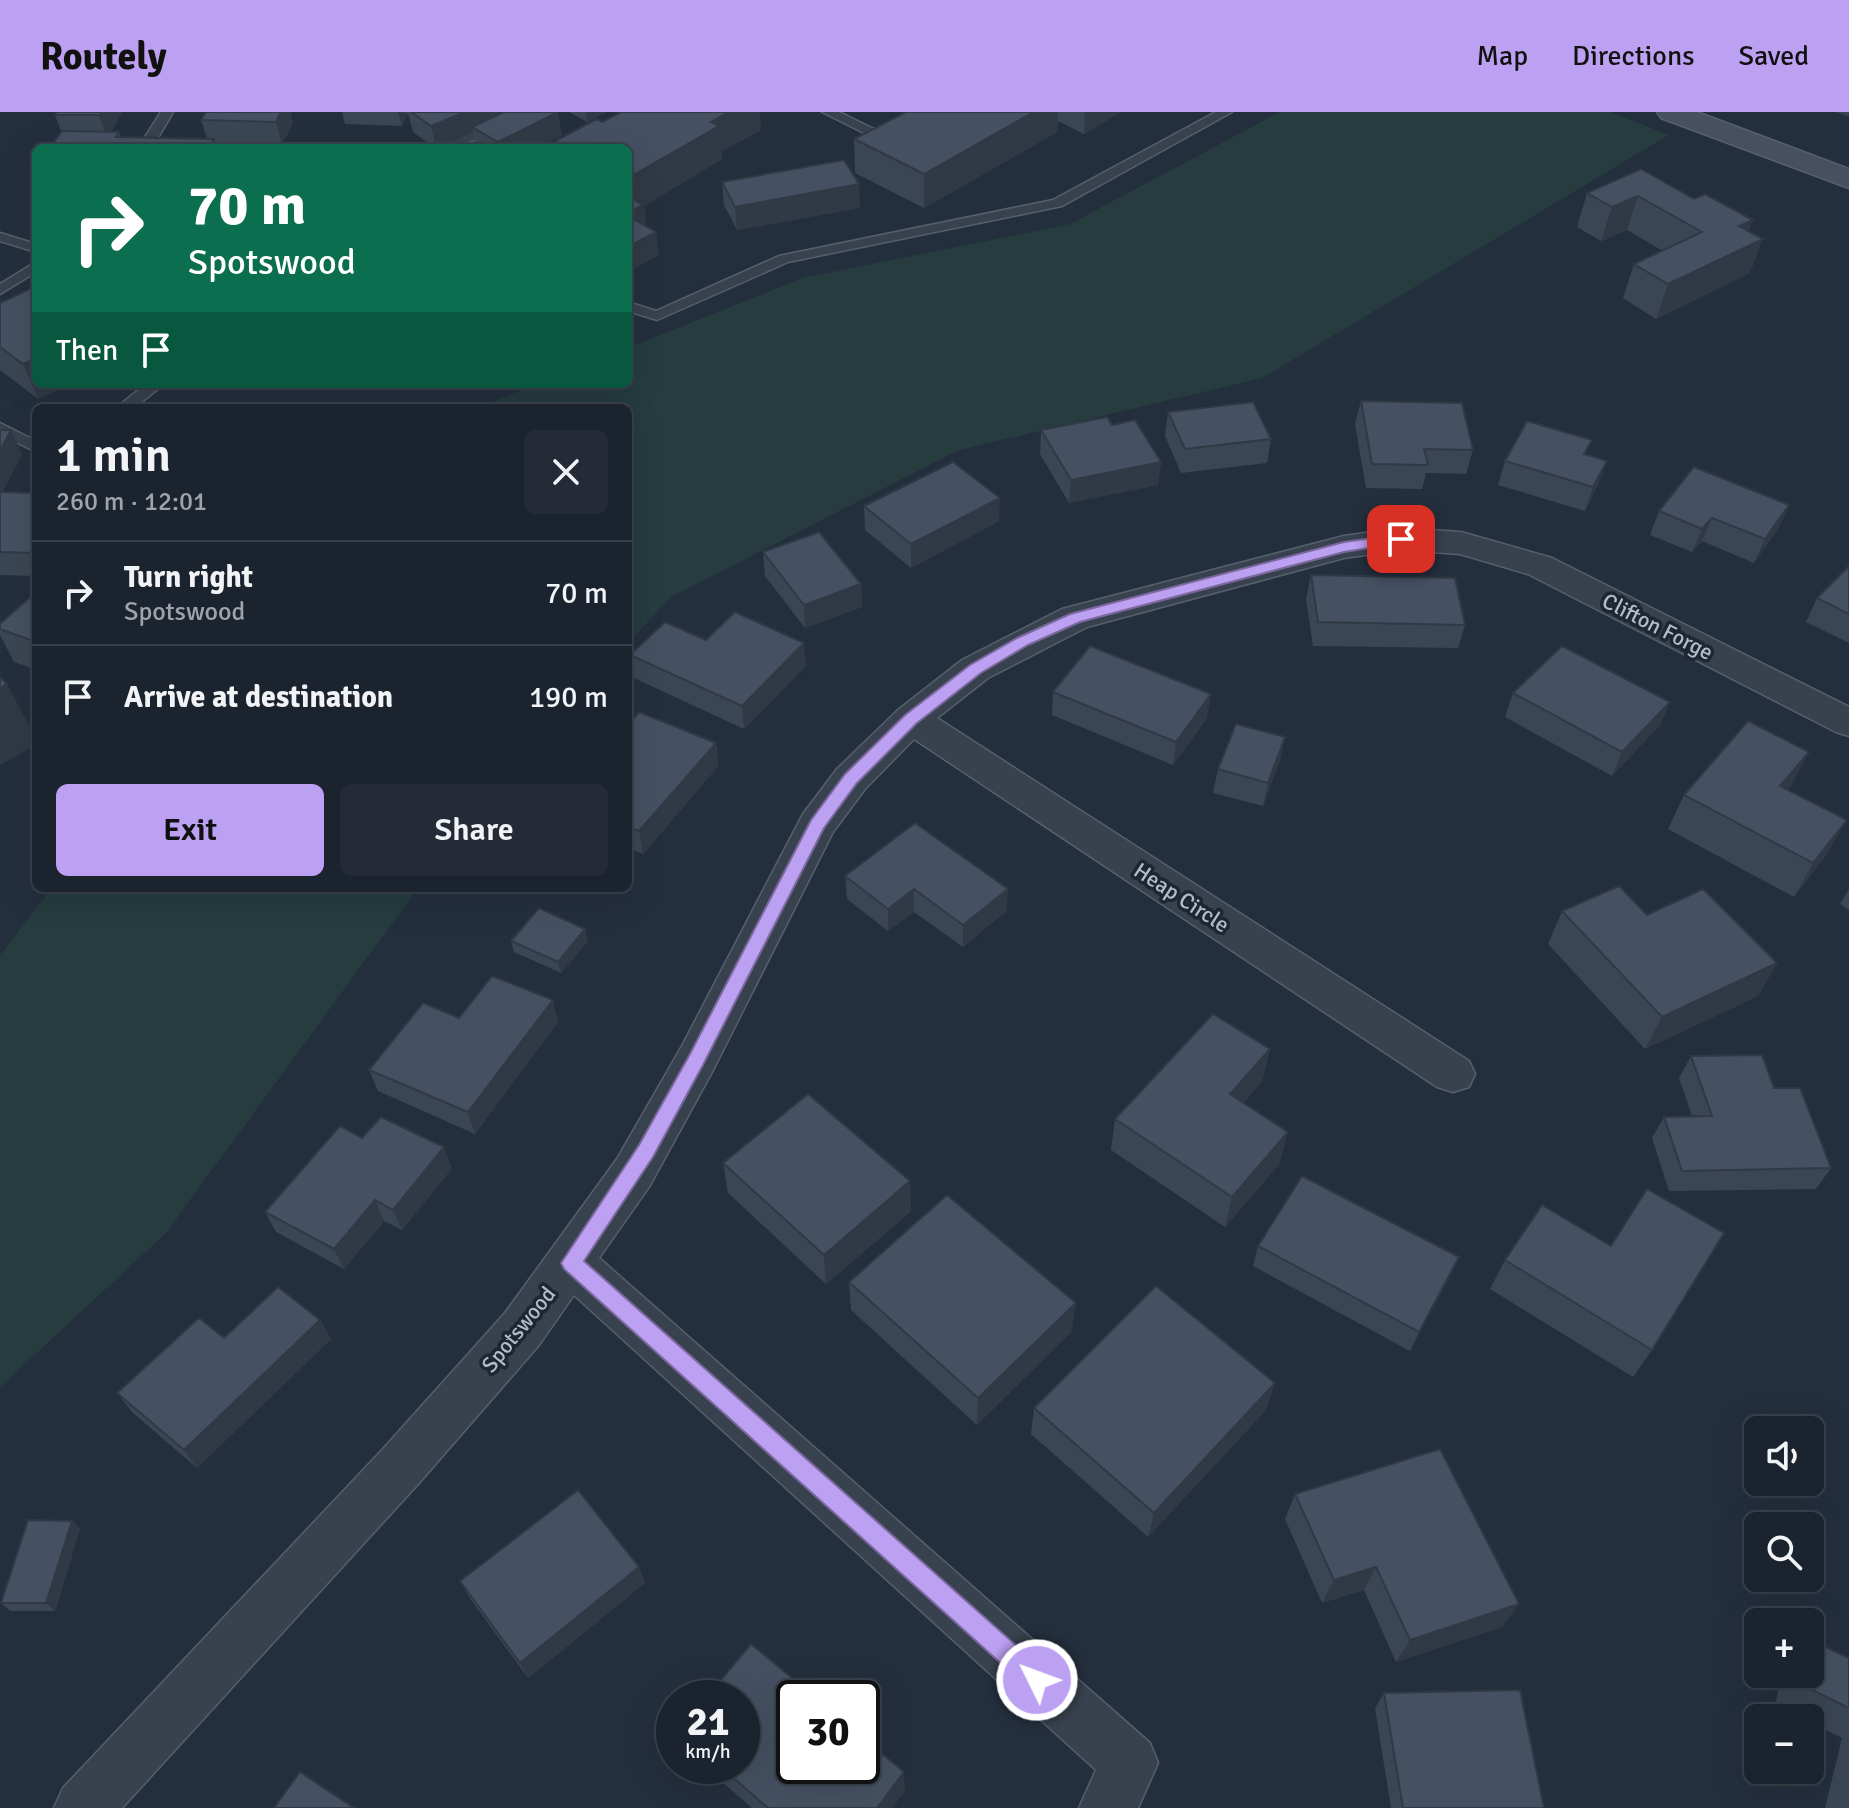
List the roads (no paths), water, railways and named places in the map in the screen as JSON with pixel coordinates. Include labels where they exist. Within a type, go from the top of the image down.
[{"type":"main road","points":[[1671,112],[1849,179]]},
{"type":"street","name":"Spotswood","points":[[83,1808],[401,1466],[522,1329],[571,1263],[647,1148],[697,1059],[817,824],[851,779],[911,719],[975,669],[1075,618],[1344,547],[1401,539],[1461,543]]},
{"type":"street","name":"Clifton Forge","points":[[1461,543],[1540,566],[1849,723]]},
{"type":"street","name":"Heap Circle","points":[[911,719],[1453,1074]]},
{"type":"street","points":[[571,1263],[1130,1763],[1108,1808]]},
{"type":"lane","points":[[147,144],[167,112]]},
{"type":"lane","points":[[451,144],[534,115],[530,112]]},
{"type":"lane","points":[[828,112],[877,134]]},
{"type":"lane","points":[[632,307],[657,316],[784,259],[1057,203],[1226,112]]},
{"type":"lane","points":[[0,237],[32,247]]},
{"type":"lane","points":[[0,290],[32,269]]},
{"type":"lane","points":[[129,404],[151,388]]},
{"type":"lane","points":[[0,428],[32,445]]}]
